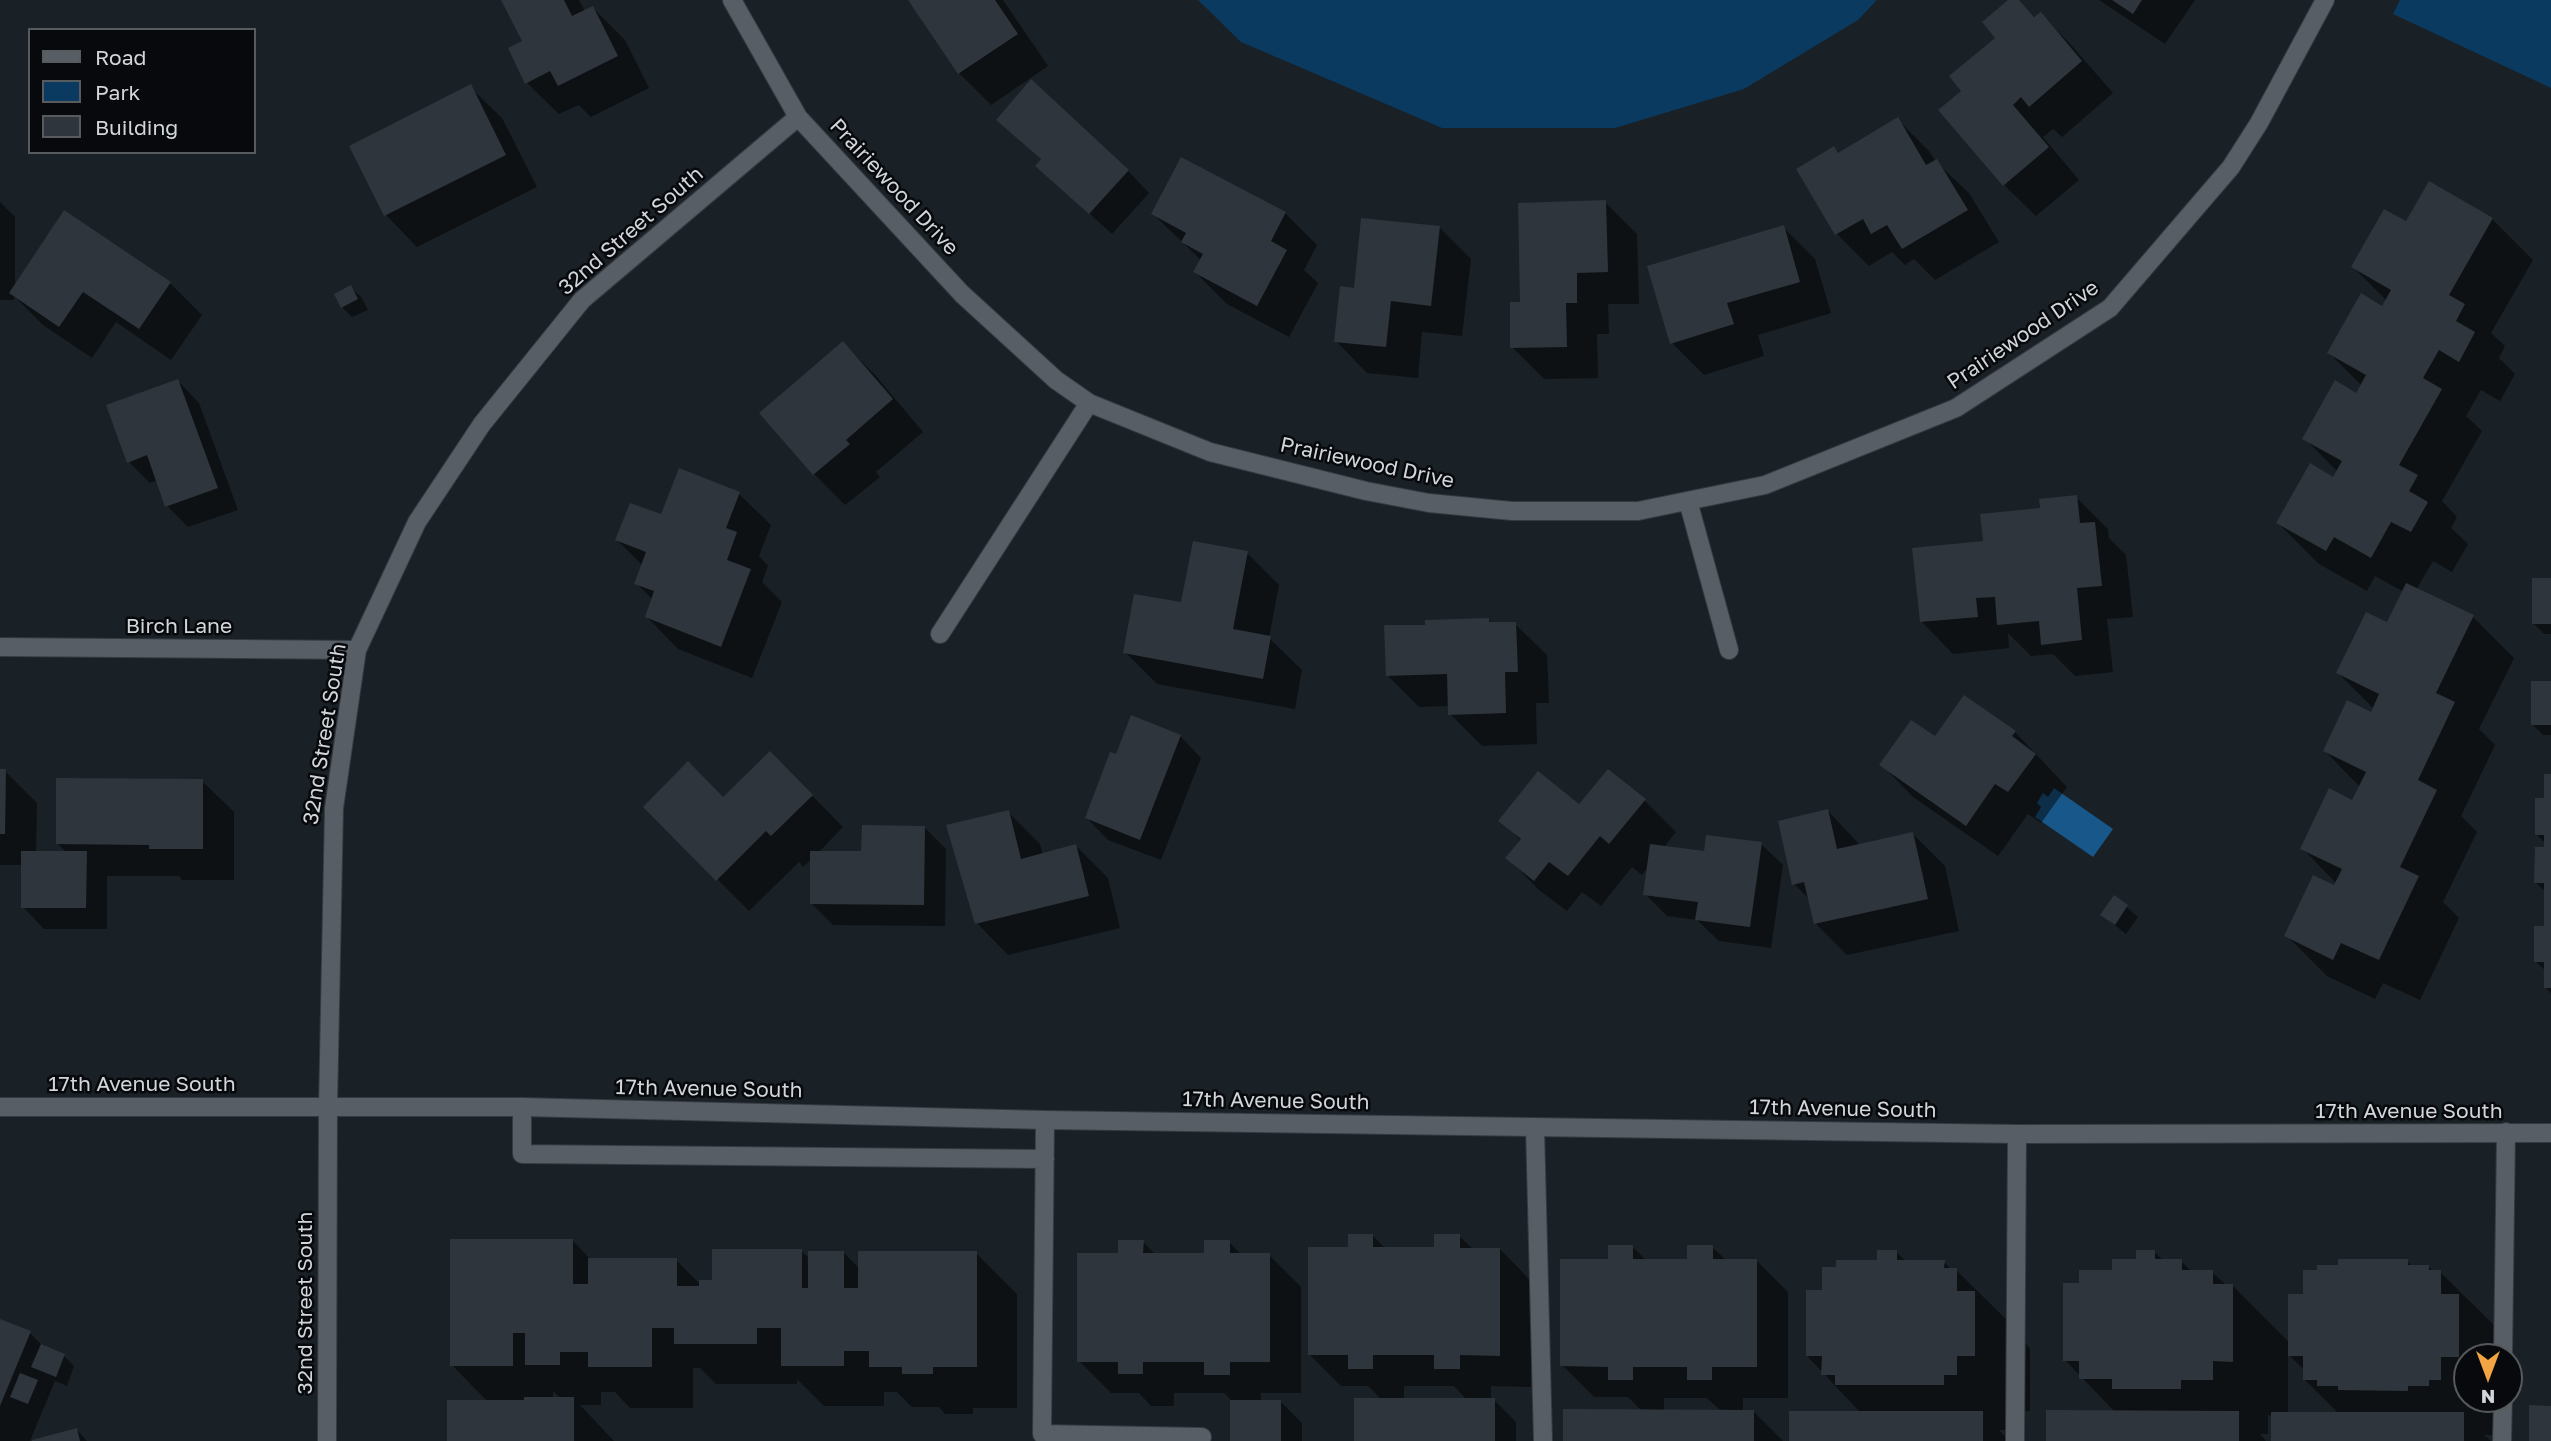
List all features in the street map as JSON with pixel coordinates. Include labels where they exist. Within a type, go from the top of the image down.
[{"type":"street","name":"Prairiewood Drive","points":[[732,0],[798,117],[962,294],[1056,380],[1089,404],[1210,452],[1366,491],[1429,503],[1512,511],[1638,511],[1765,485],[1956,408],[2110,308],[2231,167],[2259,123],[2325,0]]},
{"type":"street","name":"32nd Street South","points":[[327,1441],[328,1107],[334,808],[357,650],[417,522],[482,424],[582,300],[798,117]]},
{"type":"street","points":[[940,634],[1089,404]]},
{"type":"street","points":[[1688,501],[1729,650]]},
{"type":"street","name":"Birch Lane","points":[[0,648],[357,650]]},
{"type":"street","name":"17th Avenue South","points":[[0,1107],[522,1107],[1045,1120],[2017,1134],[2551,1133]]},
{"type":"street","points":[[522,1107],[522,1154],[1045,1159]]},
{"type":"street","points":[[1045,1120],[1042,1434],[1202,1437]]},
{"type":"street","points":[[1535,1128],[1543,1441]]},
{"type":"street","points":[[2503,1343],[2506,1132]]},
{"type":"street","points":[[2015,1441],[2017,1134]]},
{"type":"street","points":[[2502,1441],[2503,1413]]},
{"type":"green space","points":[[1198,0],[1877,0],[1858,20],[1744,89],[1615,128],[1442,128],[1241,42]]},
{"type":"green space","points":[[2400,0],[2551,0],[2551,88],[2393,14]]},
{"type":"shaded area","points":[[2054,788],[2113,829],[2093,857],[2035,817],[2041,807],[2037,803],[2043,793],[2048,797]]},
{"type":"building","points":[[501,0],[564,0],[572,16],[593,6],[618,56],[558,86],[550,71],[525,84],[508,48],[522,41]]},
{"type":"building","points":[[908,0],[995,0],[1018,34],[958,74]]},
{"type":"building","points":[[2008,0],[2019,0],[2034,17],[2041,12],[2082,61],[2029,107],[2021,97],[2013,105],[2049,147],[2003,186],[1938,110],[1961,91],[1949,76],[1995,38],[1982,22]]},
{"type":"building","points":[[2112,0],[2142,0],[2133,14]]},
{"type":"building","points":[[1031,79],[1129,170],[1089,214],[1035,166],[1041,159],[996,120]]},
{"type":"building","points":[[471,84],[506,155],[384,216],[349,146]]},
{"type":"building","points":[[1898,117],[1926,165],[1937,159],[1968,210],[1902,249],[1887,225],[1871,234],[1863,219],[1835,235],[1796,169],[1834,146],[1838,153]]},
{"type":"building","points":[[1181,157],[1286,212],[1271,241],[1287,250],[1257,306],[1193,272],[1203,254],[1181,242],[1186,233],[1151,214]]},
{"type":"building","points":[[2429,181],[2493,218],[2449,295],[2465,304],[2456,321],[2475,332],[2459,362],[2439,350],[2423,378],[2442,389],[2399,465],[2418,475],[2409,491],[2428,502],[2411,532],[2391,522],[2371,558],[2334,537],[2326,551],[2276,523],[2310,463],[2333,477],[2342,461],[2302,439],[2335,380],[2356,393],[2366,375],[2327,353],[2361,293],[2382,306],[2391,290],[2351,267],[2384,209],[2406,221]]},
{"type":"building","points":[[1606,200],[1608,272],[1577,273],[1577,303],[1566,303],[1567,347],[1510,348],[1510,302],[1520,302],[1518,203]]},
{"type":"building","points":[[64,210],[171,282],[139,329],[83,292],[59,327],[9,293]]},
{"type":"building","points":[[1361,218],[1440,226],[1431,306],[1391,301],[1386,347],[1334,342],[1340,286],[1354,288]]},
{"type":"building","points":[[1784,225],[1800,282],[1727,303],[1734,324],[1670,344],[1647,266]]},
{"type":"building","points":[[351,285],[358,299],[341,308],[334,294]]},
{"type":"building","points":[[843,341],[893,399],[846,440],[850,444],[813,475],[759,413]]},
{"type":"building","points":[[178,379],[218,488],[165,507],[147,455],[127,463],[106,405]]},
{"type":"building","points":[[679,468],[740,492],[726,528],[737,532],[727,560],[751,569],[721,647],[645,617],[654,591],[634,584],[646,552],[615,540],[630,503],[661,514]]},
{"type":"building","points":[[2077,495],[2080,523],[2095,522],[2102,586],[2077,588],[2082,640],[2041,645],[2039,621],[1997,625],[1995,597],[1976,598],[1978,617],[1920,622],[1912,548],[1983,541],[1980,514],[2040,508],[2039,499]]},
{"type":"building","points":[[1193,541],[1248,551],[1233,629],[1271,636],[1263,679],[1123,653],[1134,594],[1181,602]]},
{"type":"building","points":[[2532,578],[2551,578],[2551,624],[2532,624]]},
{"type":"building","points":[[2406,583],[2474,615],[2436,693],[2455,702],[2418,780],[2437,790],[2400,867],[2419,876],[2379,960],[2341,943],[2333,960],[2284,936],[2313,875],[2334,885],[2342,869],[2300,849],[2329,788],[2352,800],[2366,772],[2323,751],[2347,700],[2371,712],[2379,694],[2336,673],[2366,612],[2387,622]]},
{"type":"building","points":[[1489,618],[1489,622],[1516,622],[1518,672],[1505,672],[1506,713],[1448,715],[1447,674],[1386,676],[1384,625],[1425,625],[1425,620]]},
{"type":"building","points":[[2531,681],[2551,681],[2551,725],[2531,725]]},
{"type":"building","points":[[1964,695],[2016,731],[2012,736],[2036,754],[2008,792],[1995,784],[1966,826],[1879,765],[1911,720],[1935,736]]},
{"type":"building","points":[[1131,715],[1181,735],[1140,840],[1085,818],[1110,752],[1116,754]]},
{"type":"building","points":[[770,751],[813,795],[771,836],[766,831],[716,881],[643,807],[688,761],[723,797]]},
{"type":"building","points":[[0,769],[6,769],[5,834],[0,834]]},
{"type":"building","points":[[1608,769],[1646,799],[1609,844],[1600,836],[1568,876],[1549,862],[1534,881],[1505,858],[1521,839],[1498,821],[1538,771],[1579,804]]},
{"type":"building","points":[[2544,774],[2551,774],[2551,988],[2544,988],[2544,962],[2534,962],[2534,926],[2544,926],[2544,883],[2534,883],[2535,847],[2544,847],[2544,835],[2535,835],[2535,798],[2544,798]]},
{"type":"building","points":[[56,778],[203,779],[203,849],[149,849],[149,845],[56,844]]},
{"type":"building","points":[[1828,809],[1837,849],[1913,832],[1928,899],[1814,924],[1804,882],[1792,885],[1778,821]]},
{"type":"building","points":[[1009,810],[1021,859],[1076,844],[1089,896],[975,924],[946,825]]},
{"type":"building","points":[[862,825],[925,826],[924,905],[810,904],[810,851],[861,851]]},
{"type":"building","points":[[1706,835],[1762,842],[1750,927],[1695,920],[1698,902],[1643,895],[1650,844],[1704,851]]},
{"type":"building","points":[[21,851],[87,851],[86,908],[21,908]]},
{"type":"building","points":[[2114,895],[2128,905],[2115,925],[2100,915]]},
{"type":"building","points":[[1348,1234],[1373,1234],[1373,1247],[1434,1247],[1434,1234],[1460,1234],[1460,1248],[1500,1248],[1500,1356],[1460,1355],[1460,1369],[1434,1369],[1434,1355],[1373,1355],[1373,1369],[1348,1369],[1348,1355],[1308,1355],[1308,1247],[1348,1247]]},
{"type":"building","points":[[450,1239],[573,1239],[573,1284],[588,1284],[588,1258],[677,1258],[677,1286],[699,1286],[699,1280],[712,1280],[712,1249],[802,1249],[802,1288],[808,1288],[808,1251],[844,1251],[844,1288],[858,1288],[858,1251],[977,1251],[977,1367],[933,1367],[933,1374],[902,1374],[902,1367],[869,1367],[869,1351],[844,1351],[844,1366],[781,1366],[781,1328],[757,1328],[757,1344],[674,1344],[674,1328],[652,1328],[652,1367],[588,1367],[588,1352],[560,1352],[560,1365],[525,1365],[525,1333],[513,1333],[513,1366],[450,1366]]},
{"type":"building","points":[[1118,1240],[1144,1240],[1143,1253],[1204,1253],[1204,1240],[1230,1240],[1230,1253],[1270,1253],[1270,1362],[1230,1362],[1230,1375],[1204,1375],[1204,1362],[1143,1362],[1143,1374],[1118,1374],[1118,1362],[1077,1362],[1077,1253],[1118,1253]]},
{"type":"building","points":[[1608,1245],[1633,1245],[1633,1259],[1687,1259],[1687,1245],[1713,1245],[1713,1259],[1757,1259],[1757,1367],[1712,1367],[1712,1380],[1687,1380],[1687,1367],[1633,1367],[1633,1380],[1608,1380],[1608,1367],[1560,1366],[1560,1259],[1608,1259]]},
{"type":"building","points":[[1877,1250],[1897,1250],[1897,1260],[1945,1260],[1944,1268],[1957,1268],[1957,1291],[1975,1291],[1975,1356],[1957,1356],[1957,1375],[1944,1375],[1944,1385],[1835,1385],[1835,1375],[1821,1375],[1822,1356],[1806,1356],[1806,1290],[1822,1290],[1822,1267],[1836,1267],[1836,1260],[1877,1260]]},
{"type":"building","points":[[2136,1250],[2155,1250],[2155,1259],[2182,1259],[2182,1270],[2213,1270],[2213,1284],[2233,1284],[2233,1362],[2213,1361],[2213,1380],[2181,1380],[2181,1389],[2112,1389],[2112,1379],[2079,1379],[2079,1361],[2063,1361],[2063,1283],[2079,1283],[2079,1270],[2112,1270],[2112,1259],[2136,1259]]},
{"type":"building","points":[[2338,1259],[2408,1259],[2408,1265],[2429,1265],[2429,1270],[2441,1270],[2441,1294],[2459,1294],[2459,1343],[2453,1343],[2453,1357],[2441,1357],[2441,1380],[2429,1380],[2429,1386],[2408,1386],[2408,1391],[2338,1390],[2338,1386],[2317,1386],[2317,1380],[2303,1380],[2303,1356],[2288,1356],[2288,1294],[2303,1294],[2303,1270],[2317,1270],[2317,1265],[2338,1265]]},
{"type":"building","points":[[0,1319],[31,1331],[0,1406]]},
{"type":"building","points":[[41,1344],[65,1354],[56,1377],[31,1367]]},
{"type":"building","points":[[20,1373],[38,1380],[28,1404],[10,1397]]},
{"type":"building","points":[[524,1397],[574,1397],[574,1441],[447,1441],[447,1400],[524,1400]]},
{"type":"building","points":[[1354,1398],[1495,1398],[1495,1441],[1354,1441]]},
{"type":"building","points":[[1230,1400],[1281,1400],[1281,1441],[1230,1441]]},
{"type":"building","points":[[2529,1405],[2551,1406],[2551,1441],[2529,1441]]},
{"type":"building","points":[[1563,1409],[1754,1410],[1754,1441],[1563,1441]]},
{"type":"building","points":[[2046,1410],[2239,1411],[2239,1441],[2046,1441]]},
{"type":"building","points":[[1789,1411],[1983,1411],[1983,1441],[1789,1441]]},
{"type":"building","points":[[2271,1412],[2464,1413],[2464,1441],[2271,1441]]},
{"type":"building","points":[[77,1428],[80,1441],[32,1441],[32,1440]]}]
